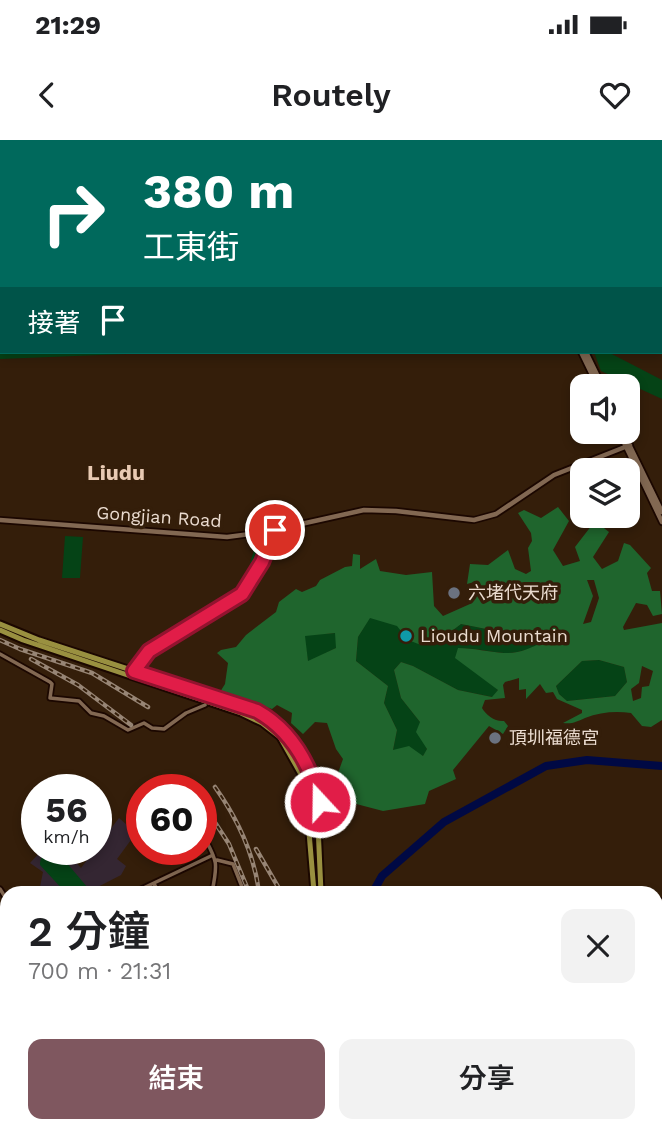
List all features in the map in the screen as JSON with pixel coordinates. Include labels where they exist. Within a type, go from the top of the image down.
[{"type":"main road","points":[[0,624],[133,674]]},
{"type":"main road","points":[[0,630],[23,640],[257,711],[270,718],[287,733],[305,763],[320,802],[317,886]]},
{"type":"street","points":[[584,354],[595,374]]},
{"type":"street","points":[[628,446],[662,512]]},
{"type":"street","points":[[628,446],[662,522]]},
{"type":"street","name":"Gongjian Road","points":[[0,520],[240,536],[365,510],[462,519],[486,518],[554,475],[628,446]]},
{"type":"street","points":[[133,674],[149,651],[242,594],[262,562],[275,530]]},
{"type":"street","points":[[0,654],[50,682],[52,684],[49,695],[52,699],[79,701],[91,713],[104,716],[128,730],[144,723],[152,728],[163,729],[186,713],[205,705]]},
{"type":"street","points":[[213,886],[217,860],[233,864],[242,886]]},
{"type":"street","points":[[149,886],[193,865]]},
{"type":"shaded area","points":[[119,818],[126,824],[126,847],[117,859],[126,866],[121,875],[100,886],[40,886],[43,872],[33,865],[78,865],[81,868],[83,865],[112,865],[112,827]]},
{"type":"green space","points":[[0,354],[126,354],[0,359]]},
{"type":"green space","points":[[595,354],[612,354],[662,380],[662,399],[640,389],[640,374],[608,374],[601,371]]},
{"type":"green space","points":[[558,507],[569,521],[553,550],[563,566],[580,561],[575,547],[590,528],[604,528],[609,532],[593,557],[602,569],[618,561],[624,543],[630,545],[651,568],[647,573],[652,591],[660,591],[662,614],[653,616],[647,605],[636,603],[623,627],[624,630],[662,623],[662,720],[651,727],[642,726],[631,713],[620,712],[602,713],[563,723],[582,713],[582,710],[557,699],[553,692],[546,693],[540,684],[526,699],[526,689],[519,690],[519,678],[505,682],[505,698],[485,700],[482,708],[491,718],[504,721],[508,726],[503,734],[489,726],[453,770],[456,779],[429,791],[425,804],[383,811],[341,800],[333,787],[343,759],[336,749],[327,723],[315,722],[303,734],[291,723],[292,713],[277,705],[272,709],[220,692],[225,684],[228,663],[217,653],[236,647],[246,635],[276,612],[279,602],[296,589],[302,592],[345,567],[352,566],[353,554],[360,555],[360,569],[376,559],[380,571],[406,575],[432,572],[434,606],[443,616],[470,604],[473,599],[474,582],[467,584],[470,564],[488,565],[508,550],[515,569],[526,574],[531,571],[528,548],[532,541],[531,533],[518,513],[524,510],[541,518]],"holes":[[[587,580],[594,580],[599,598],[591,622],[583,624],[593,596]],[[370,618],[397,626],[408,640],[421,645],[444,637],[461,624],[516,635],[537,633],[543,642],[509,653],[458,648],[455,658],[498,690],[492,697],[458,690],[401,662],[394,670],[401,698],[420,722],[416,732],[427,749],[423,756],[409,746],[393,750],[397,730],[384,703],[388,686],[356,661],[358,637]],[[335,633],[336,648],[308,661],[305,636]],[[599,660],[624,667],[627,682],[615,696],[567,701],[559,694],[556,686],[582,661]],[[642,666],[653,671],[649,686],[642,687],[641,698],[633,701],[631,689],[639,683]]]},
{"type":"green space","points":[[65,536],[83,537],[80,578],[62,578]]},
{"type":"green space","points":[[257,540],[267,540],[258,564],[250,563]]},
{"type":"green space","points":[[370,617],[444,637],[461,624],[516,635],[537,633],[542,637],[543,643],[509,653],[458,649],[498,690],[493,697],[458,690],[401,662],[394,670],[401,698],[420,722],[427,750],[423,756],[393,750],[397,730],[384,703],[388,686],[356,661],[358,637]]},
{"type":"green space","points":[[336,633],[336,648],[308,662],[304,635]]},
{"type":"green space","points":[[599,660],[624,667],[627,682],[615,696],[567,701],[559,694],[556,686],[582,661]]},
{"type":"green space","points":[[40,865],[69,865],[86,886],[59,886]]},
{"type":"waterway","points":[[376,886],[382,876],[444,822],[546,766],[587,760],[662,766]]},
{"type":"waterway","points":[[0,926],[0,948]]},
{"type":"railway","points":[[0,640],[92,673],[148,707]]},
{"type":"railway","points":[[31,659],[78,685],[131,725]]},
{"type":"railway","points":[[217,790],[243,837],[258,886]]},
{"type":"railway","points":[[217,826],[229,844],[246,886]]},
{"type":"railway","points":[[256,849],[278,886]]},
{"type":"place","name":"六堵代天府","points":[[454,593]]},
{"type":"place","name":"Lioudu Mountain","points":[[406,636]]},
{"type":"place","name":"頂圳福德宮","points":[[495,738]]},
{"type":"district","name":"Liudu","points":[[116,473]]},
{"type":"route","points":[[275,530],[262,562],[242,594],[149,651],[134,671],[257,711],[270,718],[294,743],[320,802]]}]
